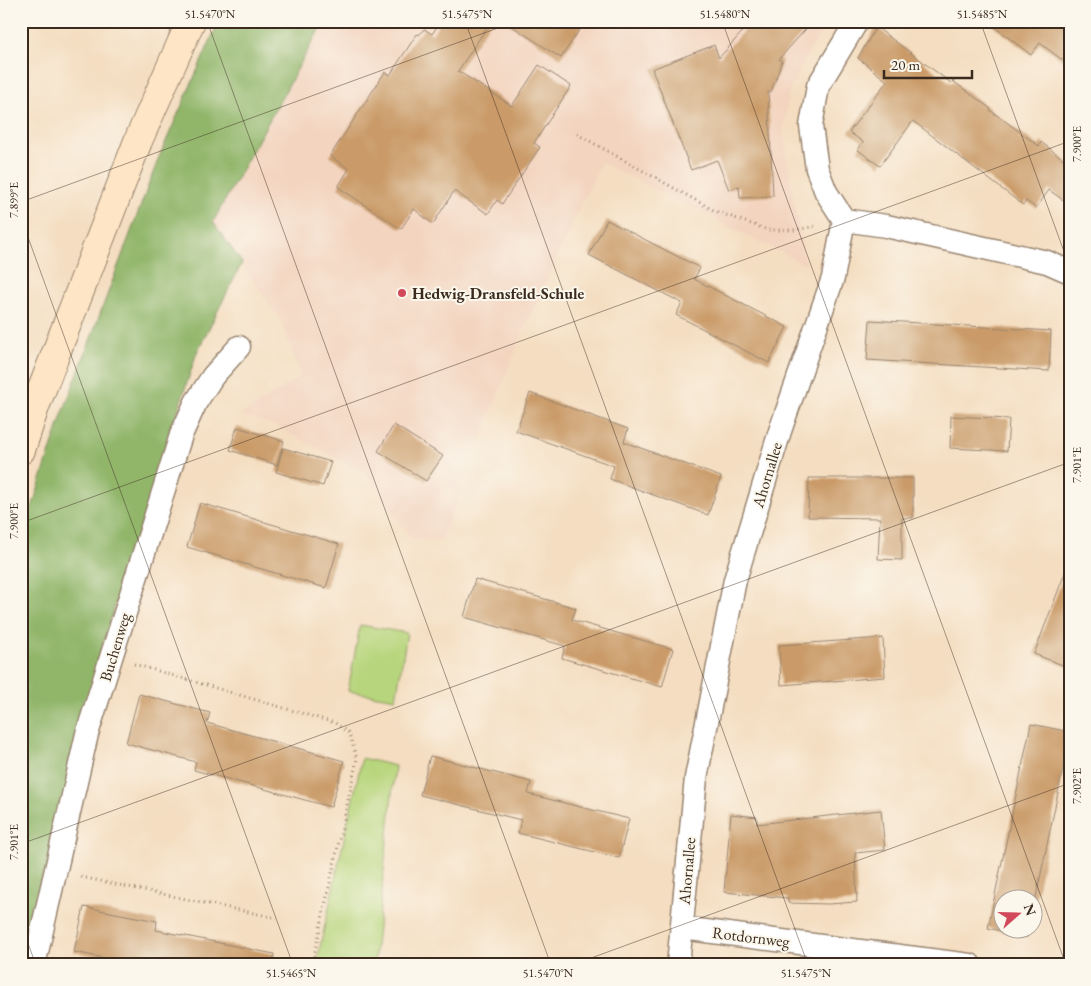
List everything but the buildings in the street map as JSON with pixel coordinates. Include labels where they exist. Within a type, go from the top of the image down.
[{"type":"main road","points":[[21,450],[35,406],[134,150],[191,21]]},
{"type":"street","points":[[857,21],[818,86],[812,126],[817,169],[826,192],[844,220],[886,226],[1047,262],[1070,272]]},
{"type":"street","name":"Ahornallee","points":[[678,965],[696,778],[736,580],[780,431],[833,278],[844,220]]},
{"type":"street","name":"Buchenweg","points":[[34,965],[87,734],[181,435],[196,402],[213,376],[239,347]]},
{"type":"street","name":"Rotdornweg","points":[[682,928],[970,965]]},
{"type":"path","points":[[577,134],[715,211],[768,230],[795,230],[844,220]]},
{"type":"path","points":[[111,657],[335,723],[349,732],[357,759],[312,965]]},
{"type":"path","points":[[55,872],[277,918]]},
{"type":"shaded area","name":"Hedwig-Dransfeld-Schule","points":[[324,21],[828,21],[805,59],[789,92],[783,127],[806,265],[601,162],[522,334],[441,541],[412,539],[365,473],[273,425],[241,415],[301,376],[282,322],[212,222]]},
{"type":"green space","points":[[219,21],[324,21],[213,222],[242,263],[197,352],[99,655],[35,965],[21,965],[21,541],[62,415],[159,157]]},
{"type":"green space","points":[[360,625],[407,633],[396,699],[348,691]]},
{"type":"green space","points":[[362,758],[395,766],[374,965],[316,965]]},
{"type":"place","name":"Hedwig-Dransfeld-Schule","points":[[402,293]]}]
